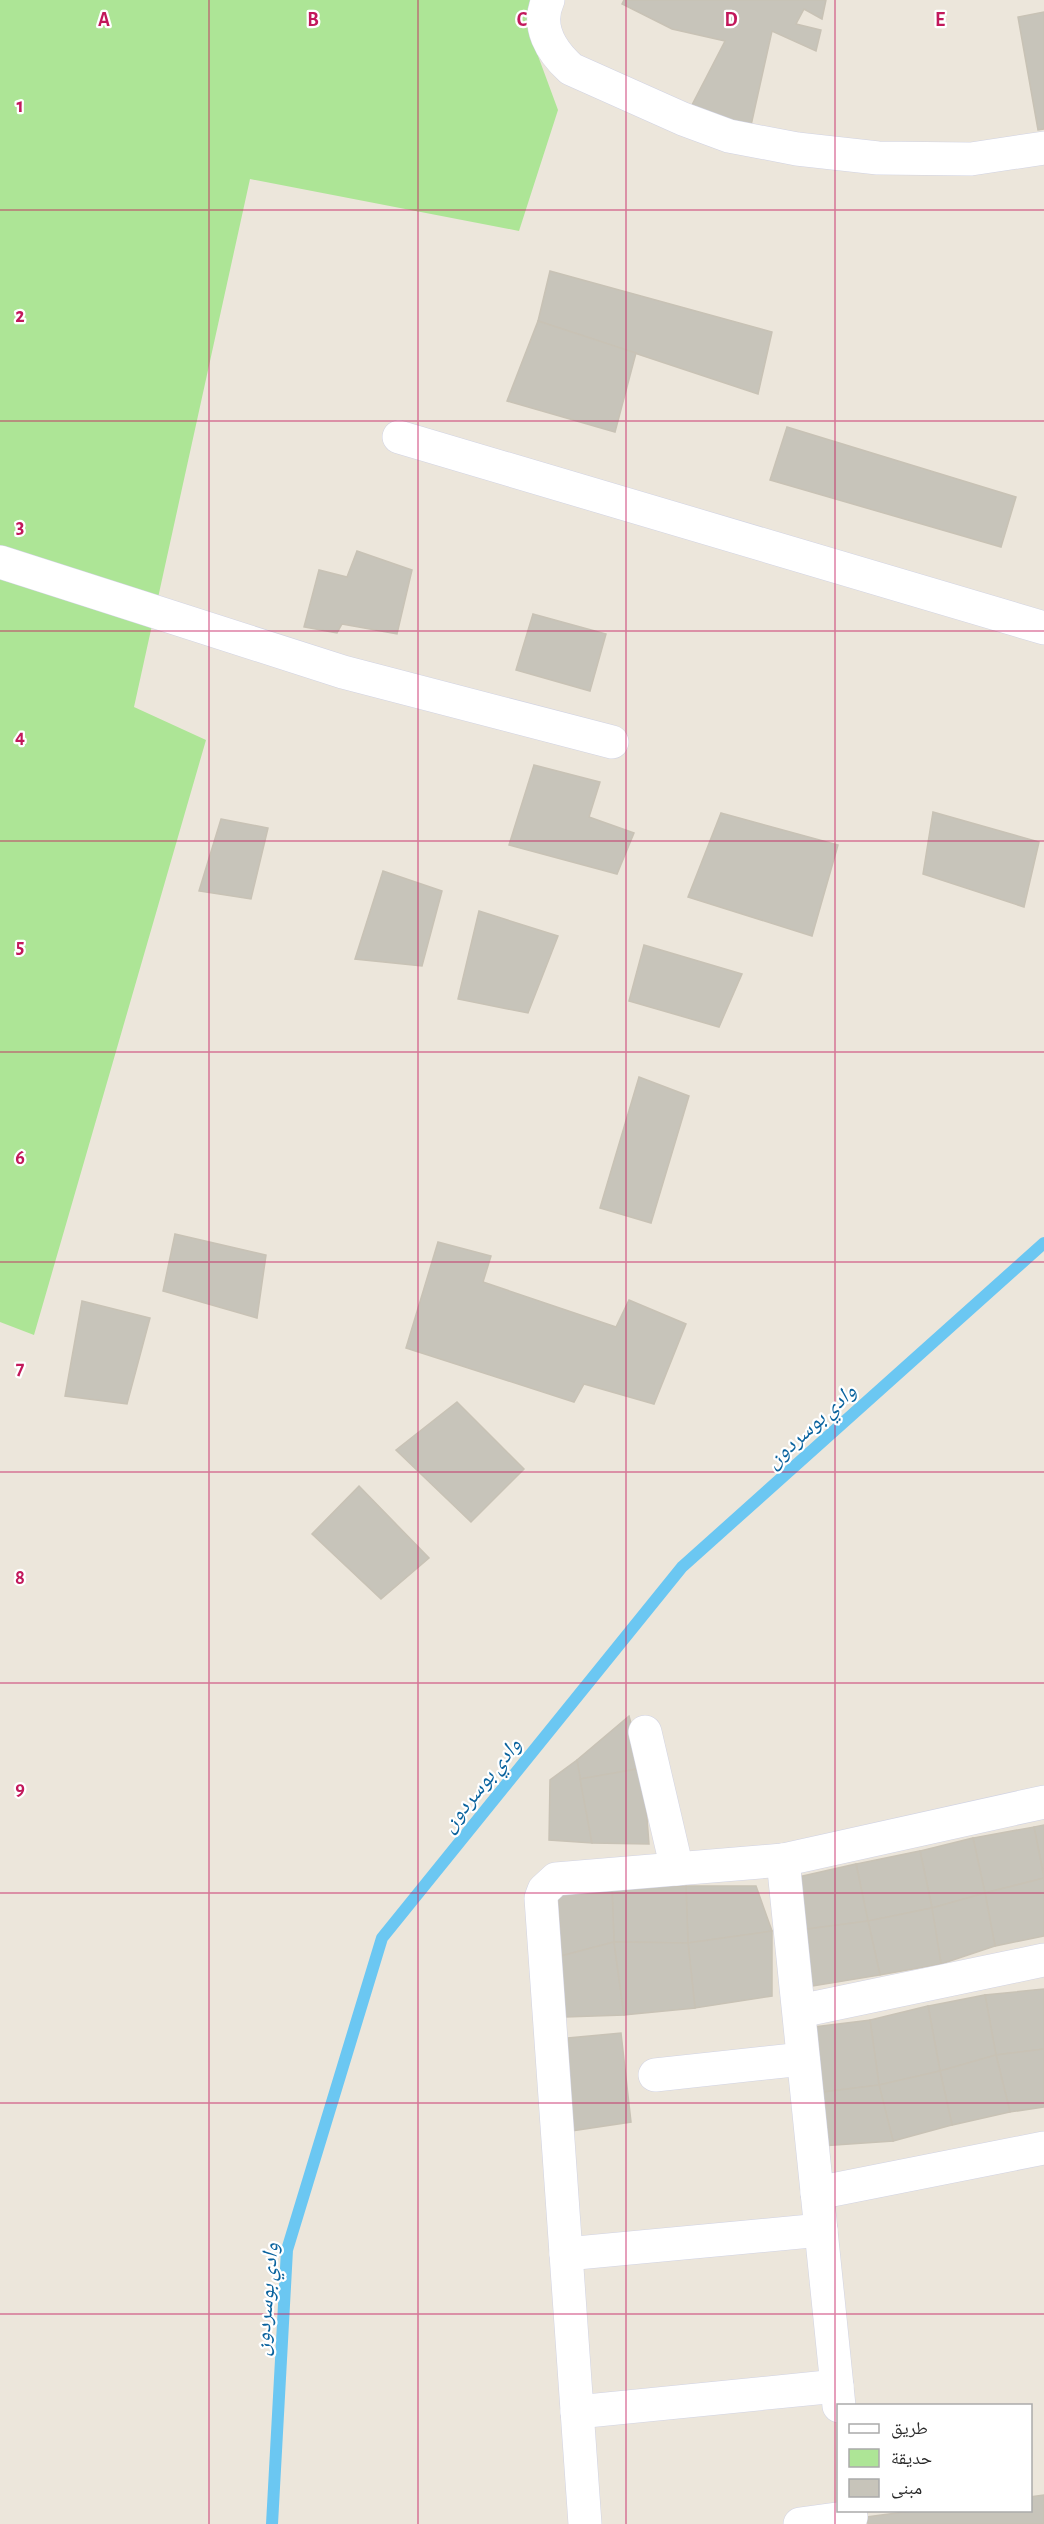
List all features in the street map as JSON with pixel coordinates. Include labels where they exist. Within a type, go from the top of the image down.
[{"type":"street","points":[[548,0],[543,10],[549,44],[571,69],[729,136],[797,149],[878,158],[971,159],[1044,148]]},
{"type":"street","points":[[399,437],[1044,628]]},
{"type":"street","points":[[0,562],[343,672],[612,742]]},
{"type":"street","points":[[645,1732],[677,1869]]},
{"type":"street","points":[[585,2524],[541,1898],[544,1890],[556,1879],[783,1860],[1044,1802]]},
{"type":"street","points":[[577,2412],[838,2396],[783,1860]]},
{"type":"street","points":[[800,2011],[1044,1960]]},
{"type":"street","points":[[655,2075],[803,2059]]},
{"type":"street","points":[[817,2193],[1044,2148]]},
{"type":"street","points":[[566,2254],[821,2230]]},
{"type":"street","points":[[800,2524],[851,2517]]},
{"type":"green space","points":[[0,0],[536,0],[527,26],[558,110],[519,231],[250,179],[134,707],[206,740],[34,1335],[0,1322]]},
{"type":"building","points":[[624,0],[826,0],[822,19],[804,9],[796,24],[821,30],[816,51],[772,31],[750,130],[692,105],[725,41],[672,29],[622,4]]},
{"type":"building","points":[[1044,12],[1044,129],[1038,130],[1018,17]]},
{"type":"building","points":[[550,271],[772,332],[758,394],[538,321]]},
{"type":"building","points":[[538,321],[636,353],[615,432],[507,401]]},
{"type":"building","points":[[787,427],[1016,497],[1001,547],[770,480]]},
{"type":"building","points":[[357,551],[412,570],[397,634],[342,624],[337,633],[304,627],[319,570],[347,577]]},
{"type":"building","points":[[533,614],[606,634],[590,691],[516,670]]},
{"type":"building","points":[[534,765],[600,782],[589,817],[634,833],[617,874],[509,845]]},
{"type":"building","points":[[933,812],[1039,842],[1024,907],[923,874]]},
{"type":"building","points":[[721,813],[838,845],[812,936],[688,897]]},
{"type":"building","points":[[221,819],[268,828],[251,899],[199,891]]},
{"type":"building","points":[[383,871],[442,891],[422,966],[355,959]]},
{"type":"building","points":[[479,911],[558,936],[528,1013],[458,999]]},
{"type":"building","points":[[644,945],[742,974],[719,1027],[629,1001]]},
{"type":"building","points":[[639,1077],[689,1096],[651,1223],[600,1208]]},
{"type":"building","points":[[175,1234],[266,1255],[257,1318],[163,1291]]},
{"type":"building","points":[[438,1242],[491,1256],[483,1282],[616,1327],[629,1300],[686,1324],[654,1404],[584,1384],[574,1402],[406,1348]]},
{"type":"building","points":[[82,1301],[150,1318],[127,1404],[65,1396]]},
{"type":"building","points":[[457,1402],[524,1469],[471,1522],[396,1450]]},
{"type":"building","points":[[359,1486],[429,1558],[381,1599],[312,1534]]},
{"type":"building","points":[[629,1716],[643,1768],[580,1779],[577,1760]]},
{"type":"building","points":[[577,1760],[592,1843],[549,1840],[550,1780]]},
{"type":"building","points":[[643,1768],[649,1844],[592,1843],[580,1779]]},
{"type":"building","points":[[1044,1825],[1044,1876],[1034,1827]]},
{"type":"building","points":[[1034,1827],[1044,1878],[985,1893],[973,1838]]},
{"type":"building","points":[[973,1838],[985,1893],[932,1908],[920,1851]]},
{"type":"building","points":[[920,1851],[932,1908],[868,1921],[856,1864]]},
{"type":"building","points":[[856,1864],[868,1921],[800,1930],[789,1879]]},
{"type":"building","points":[[1044,1878],[1044,1936],[995,1946],[985,1893]]},
{"type":"building","points":[[686,1886],[756,1886],[772,1931],[688,1943]]},
{"type":"building","points":[[686,1886],[688,1943],[614,1942],[612,1887]]},
{"type":"building","points":[[612,1887],[614,1942],[561,1956],[558,1891]]},
{"type":"building","points":[[985,1893],[995,1946],[941,1964],[932,1908]]},
{"type":"building","points":[[932,1908],[941,1964],[880,1975],[868,1921]]},
{"type":"building","points":[[868,1921],[880,1975],[807,1987],[800,1930]]},
{"type":"building","points":[[772,1931],[772,1996],[695,2008],[688,1943]]},
{"type":"building","points":[[614,1942],[624,2015],[565,2017],[561,1956]]},
{"type":"building","points":[[614,1942],[688,1943],[695,2008],[624,2015]]},
{"type":"building","points":[[1044,1989],[1044,2049],[996,2055],[985,1995]]},
{"type":"building","points":[[985,1995],[996,2055],[940,2071],[928,2006]]},
{"type":"building","points":[[928,2006],[940,2071],[879,2085],[870,2020]]},
{"type":"building","points":[[870,2020],[879,2085],[815,2093],[806,2028]]},
{"type":"building","points":[[621,2033],[631,2122],[564,2132],[568,2038]]},
{"type":"building","points":[[1044,2049],[1044,2107],[1010,2112],[996,2055]]},
{"type":"building","points":[[996,2055],[1010,2112],[952,2125],[940,2071]]},
{"type":"building","points":[[940,2071],[952,2125],[893,2141],[879,2085]]},
{"type":"building","points":[[879,2085],[893,2141],[821,2146],[815,2093]]},
{"type":"building","points":[[1044,2495],[1044,2524],[868,2524],[867,2517],[904,2512],[1032,2512],[1032,2497]]},
{"type":"waterway","name":"وادي بوسردون","points":[[272,2524],[287,2250],[382,1938],[682,1567],[1044,1243]]}]
